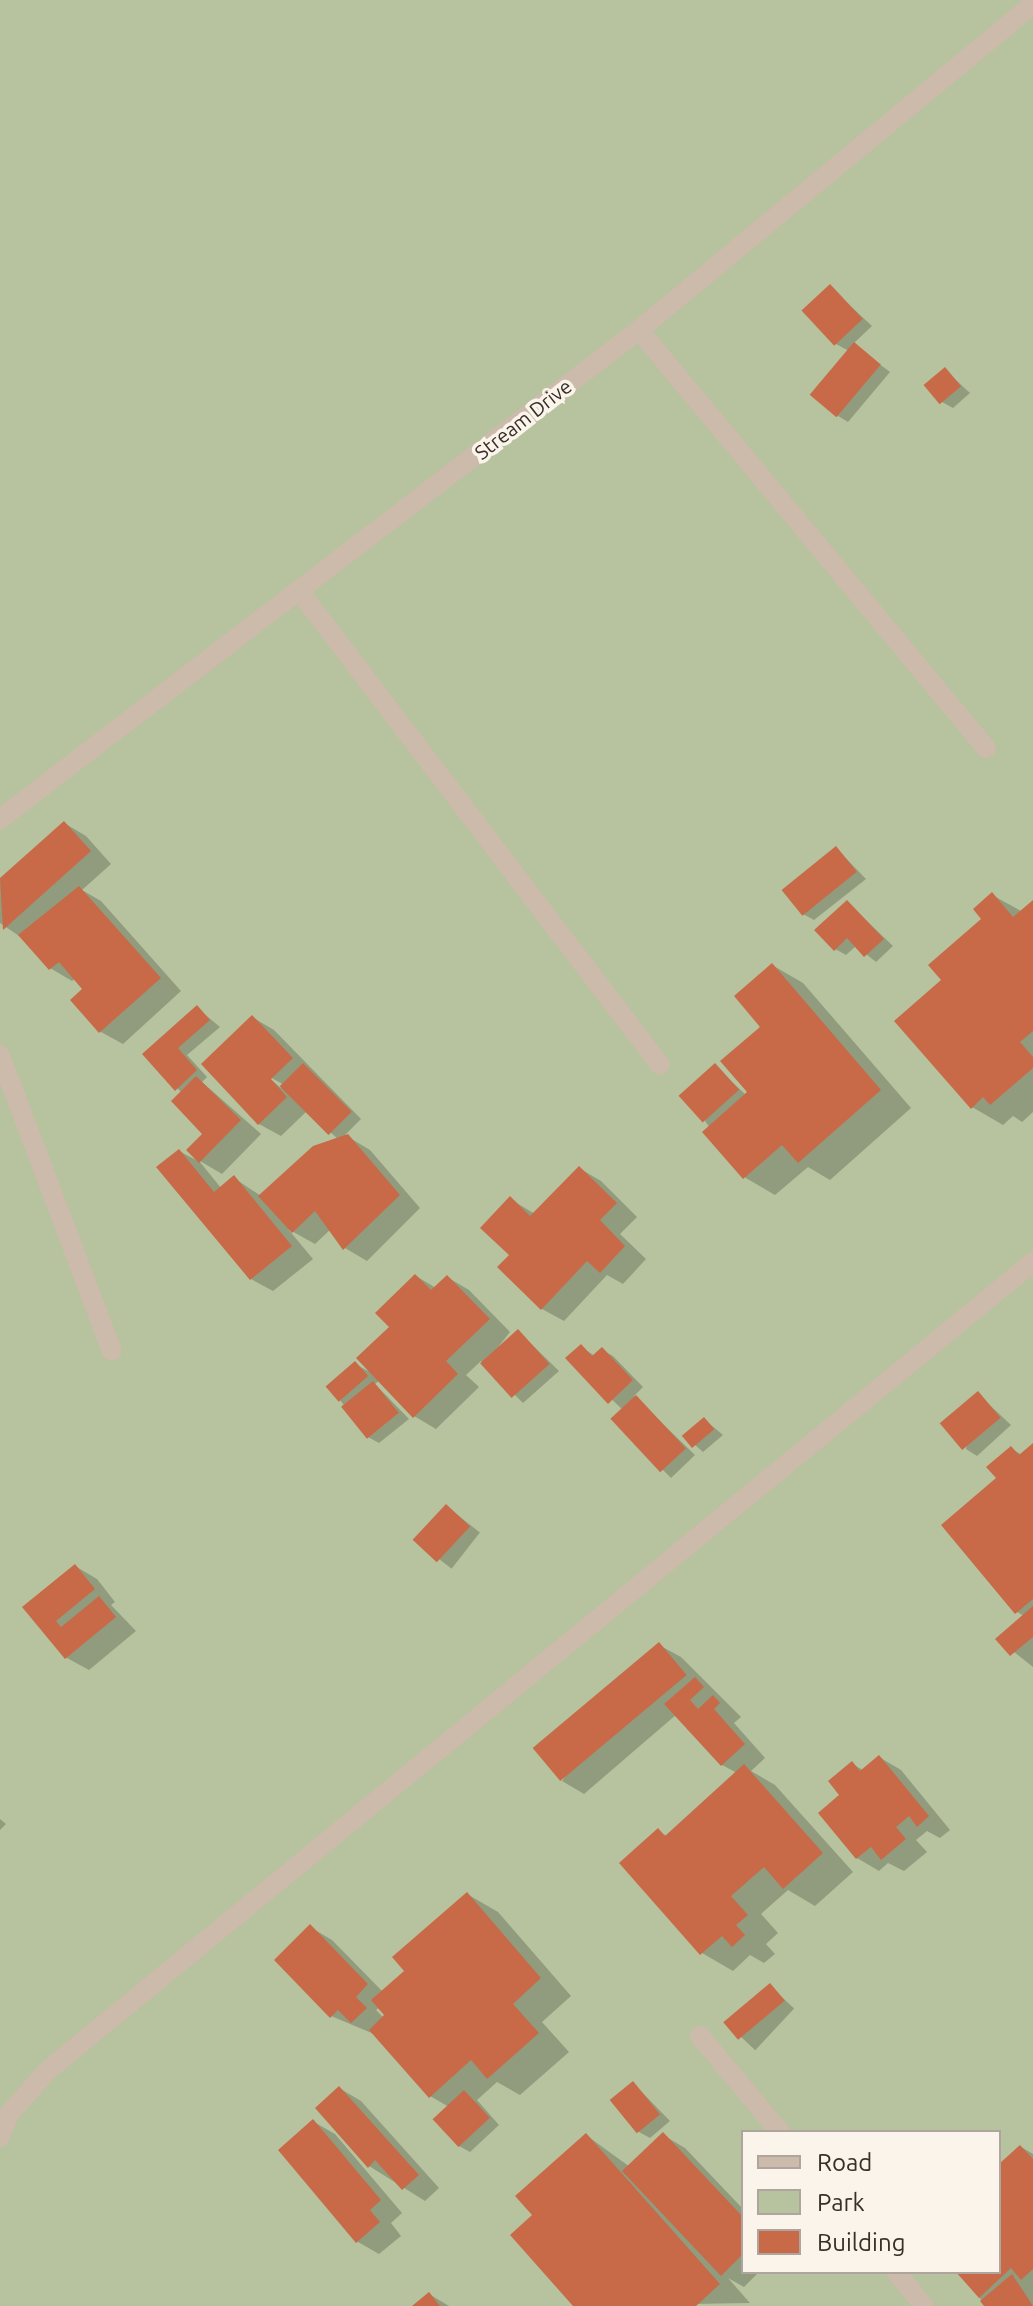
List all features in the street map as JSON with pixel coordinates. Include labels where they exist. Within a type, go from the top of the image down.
[{"type":"street","name":"Stream Drive","points":[[0,819],[639,330],[1033,4]]},
{"type":"street","points":[[639,330],[986,748]]},
{"type":"street","points":[[300,592],[660,1065]]},
{"type":"street","points":[[0,1055],[112,1351]]},
{"type":"street","points":[[0,2137],[9,2114],[47,2071],[1033,1262]]},
{"type":"street","points":[[700,2036],[778,2130]]},
{"type":"street","points":[[898,2274],[924,2306]]},
{"type":"green space","points":[[0,0],[1033,0],[1033,2306],[0,2306]]},
{"type":"building","points":[[830,284],[863,319],[834,346],[801,311]]},
{"type":"building","points":[[854,342],[881,364],[836,417],[810,395]]},
{"type":"building","points":[[945,367],[961,386],[940,404],[924,385]]},
{"type":"building","points":[[64,821],[91,851],[3,930],[0,878]]},
{"type":"building","points":[[836,846],[857,872],[802,916],[782,890]]},
{"type":"building","points":[[79,886],[161,978],[99,1033],[70,1000],[82,989],[59,962],[49,970],[18,935]]},
{"type":"building","points":[[992,892],[1013,917],[1033,900],[1033,1031],[1020,1042],[1033,1057],[1033,1068],[990,1105],[983,1097],[971,1109],[894,1021],[941,980],[928,965],[981,919],[973,909]]},
{"type":"building","points":[[847,900],[884,939],[864,957],[847,938],[834,951],[814,930]]},
{"type":"building","points":[[772,963],[881,1090],[798,1163],[782,1145],[743,1179],[702,1132],[747,1092],[720,1061],[760,1027],[734,996]]},
{"type":"building","points":[[197,1005],[210,1020],[178,1048],[197,1070],[175,1091],[142,1054]]},
{"type":"building","points":[[252,1015],[293,1058],[271,1079],[287,1097],[258,1125],[201,1064]]},
{"type":"building","points":[[303,1063],[352,1112],[328,1135],[280,1086]]},
{"type":"building","points":[[715,1063],[739,1090],[703,1123],[679,1096]]},
{"type":"building","points":[[196,1076],[241,1120],[199,1163],[186,1150],[202,1134],[171,1101]]},
{"type":"building","points":[[348,1134],[400,1195],[343,1250],[315,1211],[292,1233],[258,1196],[313,1146]]},
{"type":"building","points":[[179,1149],[214,1192],[234,1175],[292,1246],[250,1280],[156,1167]]},
{"type":"building","points":[[579,1166],[617,1203],[600,1220],[625,1246],[600,1273],[587,1261],[541,1310],[497,1267],[509,1255],[480,1228],[510,1196],[530,1216]]},
{"type":"building","points":[[415,1274],[431,1290],[447,1275],[490,1319],[446,1361],[458,1374],[413,1418],[356,1358],[389,1327],[375,1313]]},
{"type":"building","points":[[518,1329],[549,1364],[512,1398],[480,1363]]},
{"type":"building","points":[[581,1344],[592,1356],[602,1347],[633,1380],[608,1404],[565,1358]]},
{"type":"building","points":[[355,1361],[368,1376],[339,1402],[326,1387]]},
{"type":"building","points":[[373,1381],[399,1413],[367,1439],[341,1407]]},
{"type":"building","points":[[978,1391],[1000,1418],[962,1450],[940,1423]]},
{"type":"building","points":[[636,1395],[686,1448],[660,1472],[610,1419]]},
{"type":"building","points":[[704,1417],[714,1429],[692,1448],[682,1436]]},
{"type":"building","points":[[1033,1443],[1033,1599],[1015,1614],[941,1525],[996,1478],[986,1467],[1011,1446],[1019,1455]]},
{"type":"building","points":[[446,1504],[470,1527],[437,1562],[413,1540]]},
{"type":"building","points":[[75,1564],[95,1589],[56,1621],[61,1627],[99,1596],[116,1617],[65,1659],[22,1607]]},
{"type":"building","points":[[1033,1606],[1033,1637],[1010,1656],[995,1639]]},
{"type":"building","points":[[659,1642],[687,1675],[560,1781],[533,1748]]},
{"type":"building","points":[[695,1677],[704,1687],[690,1700],[698,1709],[713,1695],[720,1703],[714,1709],[745,1744],[721,1766],[664,1704]]},
{"type":"building","points":[[879,1755],[929,1816],[917,1827],[909,1816],[896,1827],[906,1839],[881,1860],[871,1847],[856,1859],[818,1813],[839,1795],[828,1781],[852,1761],[860,1771]]},
{"type":"building","points":[[744,1764],[823,1853],[783,1889],[764,1867],[731,1896],[748,1915],[736,1925],[745,1935],[732,1947],[722,1936],[700,1955],[619,1863],[658,1828],[665,1836]]},
{"type":"building","points":[[467,1892],[541,1978],[513,2004],[539,2033],[487,2079],[471,2060],[429,2098],[369,2030],[384,2015],[371,2000],[404,1971],[392,1957]]},
{"type":"building","points":[[310,1924],[368,1984],[356,1997],[367,2008],[351,2023],[338,2010],[330,2018],[274,1960]]},
{"type":"building","points":[[770,1983],[785,2001],[738,2040],[723,2022]]},
{"type":"building","points":[[633,2081],[660,2114],[637,2133],[610,2100]]},
{"type":"building","points":[[339,2086],[419,2175],[402,2190],[375,2160],[368,2168],[315,2108]]},
{"type":"building","points":[[464,2090],[490,2118],[458,2147],[433,2119]]},
{"type":"building","points":[[313,2119],[381,2200],[370,2210],[380,2222],[356,2243],[278,2150]]},
{"type":"building","points":[[663,2132],[741,2215],[741,2256],[721,2276],[622,2171]]},
{"type":"building","points":[[586,2133],[720,2284],[696,2306],[573,2306],[510,2235],[532,2215],[515,2196]]},
{"type":"building","points":[[1020,2145],[1033,2159],[1033,2269],[1021,2280],[1011,2268],[979,2298],[958,2274],[1001,2274],[1001,2162]]},
{"type":"building","points":[[1012,2274],[1033,2306],[984,2306],[980,2301]]},
{"type":"building","points":[[429,2292],[440,2306],[412,2306]]}]
